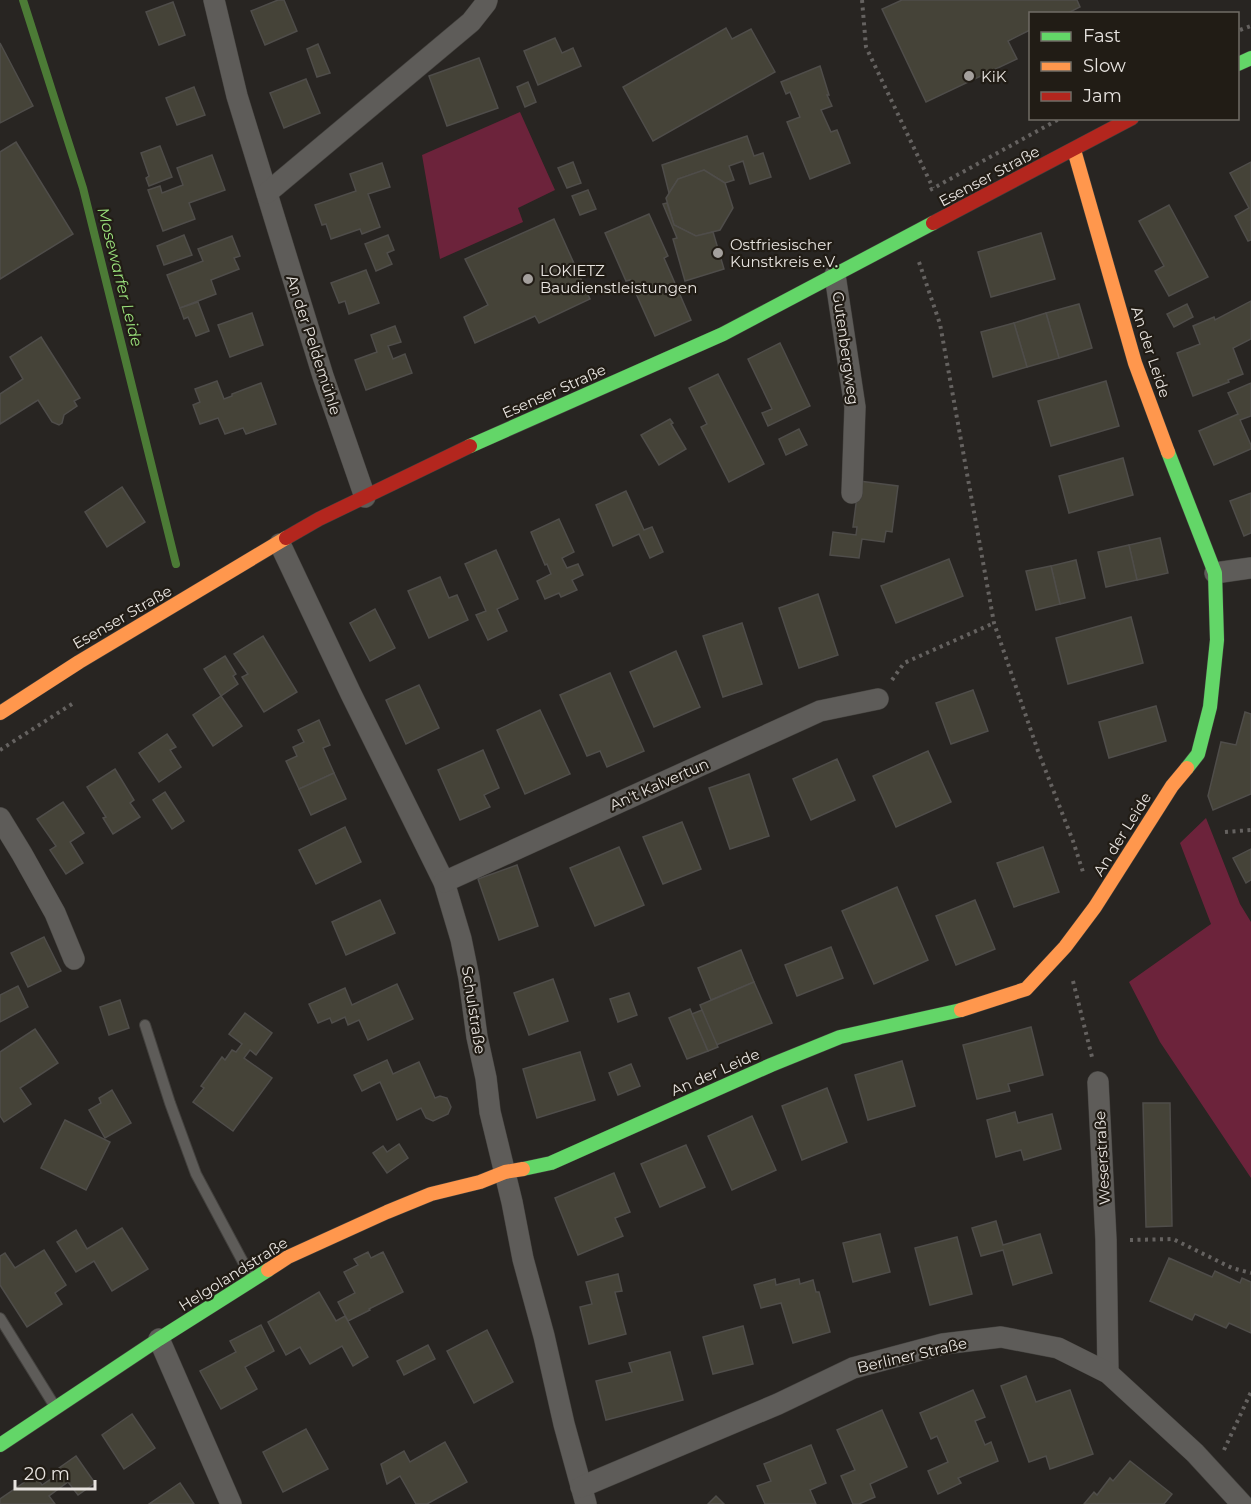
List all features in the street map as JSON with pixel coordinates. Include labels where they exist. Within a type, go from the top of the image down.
[{"type":"street","name":"An der Peldemühle","points":[[214,0],[237,96],[323,376],[364,497]]},
{"type":"street","points":[[267,193],[471,22],[487,0]]},
{"type":"street","name":"Esenser Straße","points":[[0,713],[79,662],[319,519],[452,454],[723,334],[1128,120]]},
{"type":"street","name":"An der Leide","points":[[505,1172],[551,1163],[771,1065],[840,1037],[955,1012],[1026,989],[1065,947],[1095,907],[1172,786],[1198,754],[1210,707],[1217,640],[1215,573],[1135,363],[1074,150]]},
{"type":"street","name":"Gutenbergweg","points":[[836,275],[855,407],[852,493]]},
{"type":"street","name":"Schulstraße","points":[[280,544],[444,882],[461,939],[490,1112],[523,1259],[584,1496]]},
{"type":"street","points":[[1215,573],[1251,568]]},
{"type":"street","name":"An't Kalvertun","points":[[444,882],[820,711],[878,699]]},
{"type":"street","points":[[0,818],[55,913],[74,959]]},
{"type":"street","name":"Weserstraße","points":[[1098,1082],[1106,1240],[1108,1373]]},
{"type":"street","name":"Helgolandstraße","points":[[0,1445],[159,1339],[288,1257],[431,1194],[480,1182],[505,1172]]},
{"type":"street","name":"Berliner Straße","points":[[584,1496],[853,1368],[943,1344],[1001,1337],[1058,1348],[1108,1373],[1195,1452],[1242,1504]]},
{"type":"street","points":[[159,1339],[231,1504]]},
{"type":"lane","points":[[145,1025],[196,1174],[253,1280]]},
{"type":"lane","points":[[0,1318],[56,1408]]},
{"type":"path","points":[[862,0],[866,47],[946,217]]},
{"type":"path","points":[[910,236],[940,324],[994,623],[1095,907]]},
{"type":"path","points":[[878,699],[904,663],[994,623]]},
{"type":"path","points":[[1225,832],[1251,830]]},
{"type":"path","points":[[1065,947],[1098,1082]]},
{"type":"path","points":[[1106,1240],[1173,1239],[1232,1268],[1251,1273]]},
{"type":"path","points":[[1214,1473],[1251,1392]]},
{"type":"shaded area","points":[[520,112],[555,190],[518,208],[523,222],[440,259],[422,155]]},
{"type":"shaded area","points":[[1206,818],[1240,904],[1251,922],[1251,1178],[1160,1042],[1129,982],[1211,924],[1180,843]]},
{"type":"building","points":[[278,0],[284,0],[297,31],[265,45],[251,11]]},
{"type":"building","points":[[902,0],[1077,0],[1080,7],[1070,12],[1029,12],[1029,30],[1008,41],[1017,59],[926,102],[882,9]]},
{"type":"building","points":[[173,2],[185,35],[159,45],[146,12]]},
{"type":"building","points":[[726,28],[732,39],[751,29],[775,72],[653,141],[623,87]]},
{"type":"building","points":[[555,38],[562,53],[573,48],[581,66],[538,85],[524,51]]},
{"type":"building","points":[[0,43],[33,106],[0,123]]},
{"type":"building","points":[[318,44],[330,73],[317,77],[307,49]]},
{"type":"building","points":[[479,58],[498,108],[447,126],[429,76]]},
{"type":"building","points":[[820,66],[832,106],[821,110],[831,132],[837,130],[850,163],[810,179],[787,122],[800,117],[790,92],[786,94],[781,82]]},
{"type":"building","points":[[306,79],[320,113],[284,128],[270,93]]},
{"type":"building","points":[[528,82],[536,102],[525,107],[517,87]]},
{"type":"building","points":[[194,87],[205,115],[177,125],[166,98]]},
{"type":"building","points":[[747,136],[754,156],[763,153],[771,177],[750,184],[743,161],[729,166],[734,180],[725,183],[704,170],[678,179],[669,193],[662,165]]},
{"type":"building","points":[[16,142],[73,234],[0,279],[0,152]]},
{"type":"building","points":[[160,146],[172,177],[149,186],[146,178],[149,176],[141,153]]},
{"type":"building","points":[[212,155],[225,190],[189,203],[195,219],[163,231],[148,190],[160,186],[162,193],[183,185],[177,168]]},
{"type":"building","points":[[573,162],[581,183],[567,188],[558,168]]},
{"type":"building","points":[[1251,162],[1251,240],[1248,241],[1235,216],[1249,208],[1230,173]]},
{"type":"building","points":[[382,163],[390,187],[368,194],[380,227],[362,234],[360,229],[331,239],[326,224],[322,225],[315,205],[356,191],[350,174]]},
{"type":"building","points":[[704,170],[725,183],[733,208],[720,230],[696,236],[674,225],[666,198],[678,179]]},
{"type":"building","points":[[588,190],[596,209],[580,215],[572,196]]},
{"type":"building","points":[[667,203],[674,225],[696,236],[713,232],[724,269],[685,281],[673,239],[677,238],[663,204]]},
{"type":"building","points":[[1169,205],[1208,277],[1169,296],[1155,271],[1164,266],[1139,221]]},
{"type":"building","points":[[649,214],[668,256],[664,258],[691,320],[655,336],[630,280],[626,281],[605,233]]},
{"type":"building","name":"LOKIETZ Baudienstleistungen","points":[[554,219],[590,299],[539,323],[535,316],[475,343],[464,317],[488,305],[465,259]]},
{"type":"building","points":[[1041,233],[1055,279],[991,297],[978,252]]},
{"type":"building","points":[[184,235],[192,255],[164,265],[157,246]]},
{"type":"building","points":[[388,235],[394,250],[387,253],[392,264],[376,271],[365,244]]},
{"type":"building","points":[[232,236],[240,256],[234,258],[239,269],[211,280],[216,294],[180,308],[167,275],[203,261],[198,249]]},
{"type":"building","points":[[366,270],[379,303],[349,314],[345,301],[339,303],[331,283]]},
{"type":"building","points":[[1251,301],[1251,339],[1233,348],[1243,374],[1193,396],[1177,353],[1200,344],[1193,326],[1214,317],[1215,320]]},
{"type":"building","points":[[198,302],[209,331],[196,336],[188,317],[184,319],[180,308]]},
{"type":"building","points":[[1079,304],[1092,348],[1059,358],[1046,313]]},
{"type":"building","points":[[1187,304],[1193,317],[1174,327],[1167,314]]},
{"type":"building","points":[[252,313],[263,345],[230,357],[218,325]]},
{"type":"building","points":[[1046,313],[1059,358],[1027,367],[1014,323]]},
{"type":"building","points":[[1014,323],[1027,367],[993,377],[981,332]]},
{"type":"building","points":[[395,326],[401,342],[388,346],[393,359],[405,354],[412,373],[366,390],[355,360],[377,352],[371,335]]},
{"type":"building","points":[[41,337],[80,398],[74,401],[77,406],[64,415],[59,425],[52,422],[38,400],[0,424],[0,394],[23,379],[10,357]]},
{"type":"building","points":[[780,343],[810,406],[768,426],[762,413],[772,409],[748,359]]},
{"type":"building","points":[[718,374],[764,464],[729,482],[701,427],[707,424],[689,388]]},
{"type":"building","points":[[217,381],[224,399],[261,383],[276,424],[246,434],[243,428],[225,434],[218,418],[200,424],[193,405],[200,402],[195,389]]},
{"type":"building","points":[[1106,381],[1119,426],[1051,446],[1038,401]]},
{"type":"building","points":[[1251,383],[1251,416],[1240,420],[1251,449],[1214,465],[1199,431],[1238,414],[1228,393]]},
{"type":"building","points":[[670,419],[686,449],[659,465],[641,435]]},
{"type":"building","points":[[799,429],[807,445],[786,455],[779,439]]},
{"type":"building","points":[[1123,458],[1133,495],[1069,513],[1059,476]]},
{"type":"building","points":[[859,481],[898,486],[892,532],[886,531],[884,542],[862,539],[859,558],[830,555],[833,532],[856,535],[857,527],[853,527]]},
{"type":"building","points":[[122,487],[145,522],[107,547],[85,512]]},
{"type":"building","points":[[626,491],[644,530],[652,527],[663,552],[650,558],[639,534],[613,546],[596,505]]},
{"type":"building","points":[[1251,493],[1251,533],[1244,536],[1230,501]]},
{"type":"building","points":[[559,519],[574,552],[562,558],[567,568],[578,564],[583,575],[572,580],[577,590],[561,597],[559,593],[545,599],[537,581],[551,574],[531,532]]},
{"type":"building","points":[[1160,538],[1168,573],[1137,580],[1129,545]]},
{"type":"building","points":[[1129,545],[1137,580],[1106,587],[1098,552]]},
{"type":"building","points":[[496,550],[518,599],[497,609],[507,631],[488,640],[476,615],[486,611],[465,564]]},
{"type":"building","points":[[949,559],[963,596],[896,623],[881,586]]},
{"type":"building","points":[[1076,560],[1085,598],[1060,604],[1051,566]]},
{"type":"building","points":[[1051,566],[1060,604],[1036,610],[1026,571]]},
{"type":"building","points":[[440,577],[449,598],[457,595],[468,620],[429,638],[408,591]]},
{"type":"building","points":[[818,594],[838,655],[799,668],[779,608]]},
{"type":"building","points":[[375,609],[395,648],[370,661],[350,623]]},
{"type":"building","points":[[1131,617],[1143,663],[1068,684],[1056,638]]},
{"type":"building","points":[[742,623],[762,684],[723,697],[703,636]]},
{"type":"building","points":[[263,636],[297,692],[264,712],[242,677],[248,674],[234,654]]},
{"type":"building","points":[[676,651],[700,707],[654,727],[630,672]]},
{"type":"building","points":[[225,656],[236,674],[233,676],[238,684],[221,696],[204,669]]},
{"type":"building","points":[[610,673],[644,751],[607,767],[600,751],[587,756],[560,695]]},
{"type":"building","points":[[419,685],[439,728],[406,744],[386,700]]},
{"type":"building","points":[[973,690],[988,731],[951,744],[936,703]]},
{"type":"building","points":[[221,696],[242,726],[213,746],[193,715]]},
{"type":"building","points":[[1156,706],[1166,741],[1109,758],[1099,722]]},
{"type":"building","points":[[540,710],[570,774],[525,794],[497,730]]},
{"type":"building","points":[[1245,712],[1251,714],[1251,794],[1213,810],[1208,796],[1221,742],[1236,745]]},
{"type":"building","points":[[319,720],[330,745],[323,748],[334,773],[299,789],[286,761],[297,756],[293,747],[304,742],[298,730]]},
{"type":"building","points":[[167,734],[176,747],[170,750],[181,767],[159,782],[139,753]]},
{"type":"building","points":[[483,750],[499,788],[484,795],[490,807],[460,820],[438,770]]},
{"type":"building","points":[[928,751],[951,802],[896,827],[873,776]]},
{"type":"building","points":[[837,759],[855,800],[811,820],[793,779]]},
{"type":"building","points":[[115,769],[134,800],[130,803],[140,817],[113,834],[103,818],[106,817],[87,787]]},
{"type":"building","points":[[334,773],[346,799],[311,815],[299,789]]},
{"type":"building","points":[[749,774],[769,836],[730,849],[709,788]]},
{"type":"building","points":[[165,792],[184,821],[172,829],[153,800]]},
{"type":"building","points":[[63,802],[84,833],[70,842],[83,863],[66,874],[50,850],[56,846],[37,819]]},
{"type":"building","points":[[682,822],[701,869],[663,884],[643,837]]},
{"type":"building","points":[[345,827],[361,862],[316,884],[299,850]]},
{"type":"building","points":[[619,847],[644,905],[595,926],[570,868]]},
{"type":"building","points":[[1043,847],[1059,892],[1014,907],[997,863]]},
{"type":"building","points":[[1251,849],[1251,880],[1246,883],[1233,858]]},
{"type":"building","points":[[517,865],[538,926],[499,940],[478,879]]},
{"type":"building","points":[[897,887],[928,960],[874,984],[842,911]]},
{"type":"building","points":[[380,900],[395,933],[346,955],[332,922]]},
{"type":"building","points":[[975,900],[995,949],[956,965],[936,916]]},
{"type":"building","points":[[44,937],[61,971],[28,987],[11,953]]},
{"type":"building","points":[[831,947],[843,978],[797,996],[785,965]]},
{"type":"building","points":[[741,950],[754,982],[711,1000],[698,968]]},
{"type":"building","points":[[553,979],[568,1021],[529,1035],[514,993]]},
{"type":"building","points":[[754,982],[772,1023],[716,1045],[700,1005]]},
{"type":"building","points":[[397,984],[413,1019],[368,1040],[359,1020],[348,1025],[345,1017],[332,1023],[330,1018],[318,1023],[309,1004],[345,988],[352,1005]]},
{"type":"building","points":[[18,986],[28,1007],[0,1022],[0,995]]},
{"type":"building","points":[[629,993],[637,1015],[618,1022],[610,999]]},
{"type":"building","points":[[120,1000],[129,1028],[109,1035],[100,1007]]},
{"type":"building","points":[[690,1009],[708,1051],[687,1059],[669,1018]]},
{"type":"building","points":[[702,1010],[718,1047],[708,1051],[692,1014]]},
{"type":"building","points":[[245,1013],[272,1033],[256,1055],[250,1050],[244,1058],[272,1078],[233,1131],[193,1102],[204,1088],[201,1086],[222,1057],[225,1060],[232,1050],[236,1052],[242,1044],[229,1034]]},
{"type":"building","points":[[1031,1027],[1043,1075],[1008,1084],[1010,1091],[977,1099],[963,1045]]},
{"type":"building","points":[[35,1029],[58,1063],[20,1088],[31,1104],[4,1122],[0,1116],[0,1052]]},
{"type":"building","points":[[580,1052],[595,1100],[537,1118],[523,1069]]},
{"type":"building","points":[[387,1060],[393,1074],[419,1062],[435,1098],[440,1096],[447,1098],[451,1107],[448,1114],[433,1121],[426,1118],[421,1108],[397,1120],[380,1082],[362,1091],[354,1075]]},
{"type":"building","points":[[902,1061],[915,1106],[868,1120],[855,1075]]},
{"type":"building","points":[[631,1064],[640,1086],[618,1095],[609,1073]]},
{"type":"building","points":[[827,1088],[847,1142],[802,1160],[782,1106]]},
{"type":"building","points":[[112,1090],[131,1123],[105,1138],[89,1110],[101,1103],[99,1098]]},
{"type":"building","points":[[1143,1103],[1170,1103],[1172,1226],[1146,1227]]},
{"type":"building","points":[[1015,1112],[1018,1123],[1052,1114],[1061,1149],[1024,1160],[1021,1150],[996,1157],[987,1120]]},
{"type":"building","points":[[752,1116],[776,1170],[732,1190],[708,1136]]},
{"type":"building","points":[[65,1120],[110,1142],[86,1190],[41,1168]]},
{"type":"building","points":[[399,1144],[408,1158],[387,1173],[373,1153],[383,1146],[387,1152]]},
{"type":"building","points":[[686,1145],[705,1187],[660,1207],[641,1164]]},
{"type":"building","points":[[614,1173],[630,1212],[615,1218],[623,1236],[578,1255],[555,1198]]},
{"type":"building","points":[[996,1221],[1003,1245],[1040,1234],[1052,1273],[1013,1285],[1003,1250],[981,1256],[972,1228]]},
{"type":"building","points":[[122,1228],[148,1269],[112,1291],[94,1261],[76,1272],[57,1242],[76,1230],[87,1249]]},
{"type":"building","points":[[880,1234],[890,1272],[853,1282],[843,1243]]},
{"type":"building","points":[[957,1237],[972,1294],[930,1305],[915,1248]]},
{"type":"building","points":[[44,1250],[66,1285],[55,1293],[62,1304],[27,1327],[0,1285],[0,1256],[5,1253],[15,1268]]},
{"type":"building","points":[[368,1252],[371,1258],[383,1252],[403,1292],[348,1321],[338,1302],[355,1293],[344,1272],[358,1265],[354,1259]]},
{"type":"building","points":[[1169,1258],[1212,1277],[1215,1271],[1240,1283],[1242,1278],[1251,1282],[1251,1333],[1229,1323],[1226,1328],[1195,1314],[1192,1320],[1150,1301]]},
{"type":"building","points":[[618,1274],[622,1291],[615,1292],[626,1334],[589,1344],[580,1307],[592,1304],[586,1282]]},
{"type":"building","points":[[775,1279],[776,1285],[799,1279],[800,1284],[813,1280],[816,1292],[819,1292],[830,1332],[793,1343],[781,1303],[761,1308],[754,1285]]},
{"type":"building","points":[[319,1292],[336,1321],[345,1316],[368,1357],[353,1366],[342,1346],[310,1364],[300,1347],[286,1355],[268,1322]]},
{"type":"building","points":[[261,1325],[274,1351],[245,1367],[257,1389],[221,1409],[200,1371],[236,1352],[230,1341]]},
{"type":"building","points":[[743,1326],[753,1364],[713,1374],[703,1337]]},
{"type":"building","points":[[487,1330],[513,1382],[474,1403],[447,1351]]},
{"type":"building","points":[[428,1345],[435,1359],[404,1375],[397,1361]]},
{"type":"building","points":[[670,1352],[683,1400],[606,1420],[596,1381],[632,1372],[629,1363]]},
{"type":"building","points":[[1026,1376],[1036,1402],[1070,1390],[1093,1454],[1050,1469],[1046,1456],[1029,1462],[1001,1386]]},
{"type":"building","points":[[973,1390],[985,1417],[975,1421],[985,1445],[991,1442],[998,1461],[958,1478],[961,1483],[938,1494],[928,1471],[948,1462],[937,1436],[931,1439],[920,1413]]},
{"type":"building","points":[[882,1410],[907,1467],[870,1484],[875,1497],[859,1504],[853,1504],[841,1476],[855,1470],[837,1430]]},
{"type":"building","points":[[132,1414],[155,1448],[124,1469],[102,1435]]},
{"type":"building","points":[[306,1429],[328,1469],[283,1492],[263,1452]]},
{"type":"building","points":[[445,1442],[467,1482],[427,1504],[416,1504],[400,1476],[387,1484],[381,1464],[404,1451],[410,1462]]},
{"type":"building","points":[[811,1445],[826,1483],[810,1490],[816,1504],[765,1504],[757,1486],[771,1481],[764,1464]]},
{"type":"building","points":[[76,1456],[95,1483],[78,1495],[68,1482],[49,1496],[55,1504],[0,1504],[0,1499],[35,1475],[42,1485],[61,1472],[59,1468]]},
{"type":"building","points":[[1130,1461],[1172,1494],[1164,1504],[1084,1504],[1094,1492],[1097,1495],[1110,1478],[1113,1481]]},
{"type":"building","points":[[180,1483],[194,1504],[149,1504]]},
{"type":"building","points":[[716,1496],[724,1504],[708,1504]]},
{"type":"waterway","name":"Mosewarfer Leide","points":[[23,0],[83,188],[176,564]]},
{"type":"traffic: fast","points":[[1239,64],[1251,58]]},
{"type":"traffic: fast","points":[[470,446],[723,334],[933,223]]},
{"type":"traffic: fast","points":[[1168,452],[1215,573],[1217,640],[1210,707],[1198,754],[1187,768]]},
{"type":"traffic: fast","points":[[523,1169],[551,1163],[771,1065],[840,1037],[961,1010]]},
{"type":"traffic: fast","points":[[0,1445],[159,1339],[268,1270]]},
{"type":"traffic: slow","points":[[1074,150],[1135,363],[1168,452]]},
{"type":"traffic: slow","points":[[0,713],[79,662],[286,538]]},
{"type":"traffic: slow","points":[[961,1010],[1026,989],[1065,947],[1095,907],[1172,786],[1187,768]]},
{"type":"traffic: slow","points":[[268,1270],[288,1257],[431,1194],[480,1182],[505,1172],[523,1169]]},
{"type":"traffic: jam","points":[[933,223],[1128,120]]},
{"type":"traffic: jam","points":[[286,538],[319,519],[470,446]]},
{"type":"place","name":"KiK","points":[[969,76]]},
{"type":"place","name":"Ostfriesischer Kunstkreis e.V.","points":[[718,253]]},
{"type":"place","name":"LOKIETZ Baudienstleistungen","points":[[528,279]]}]
